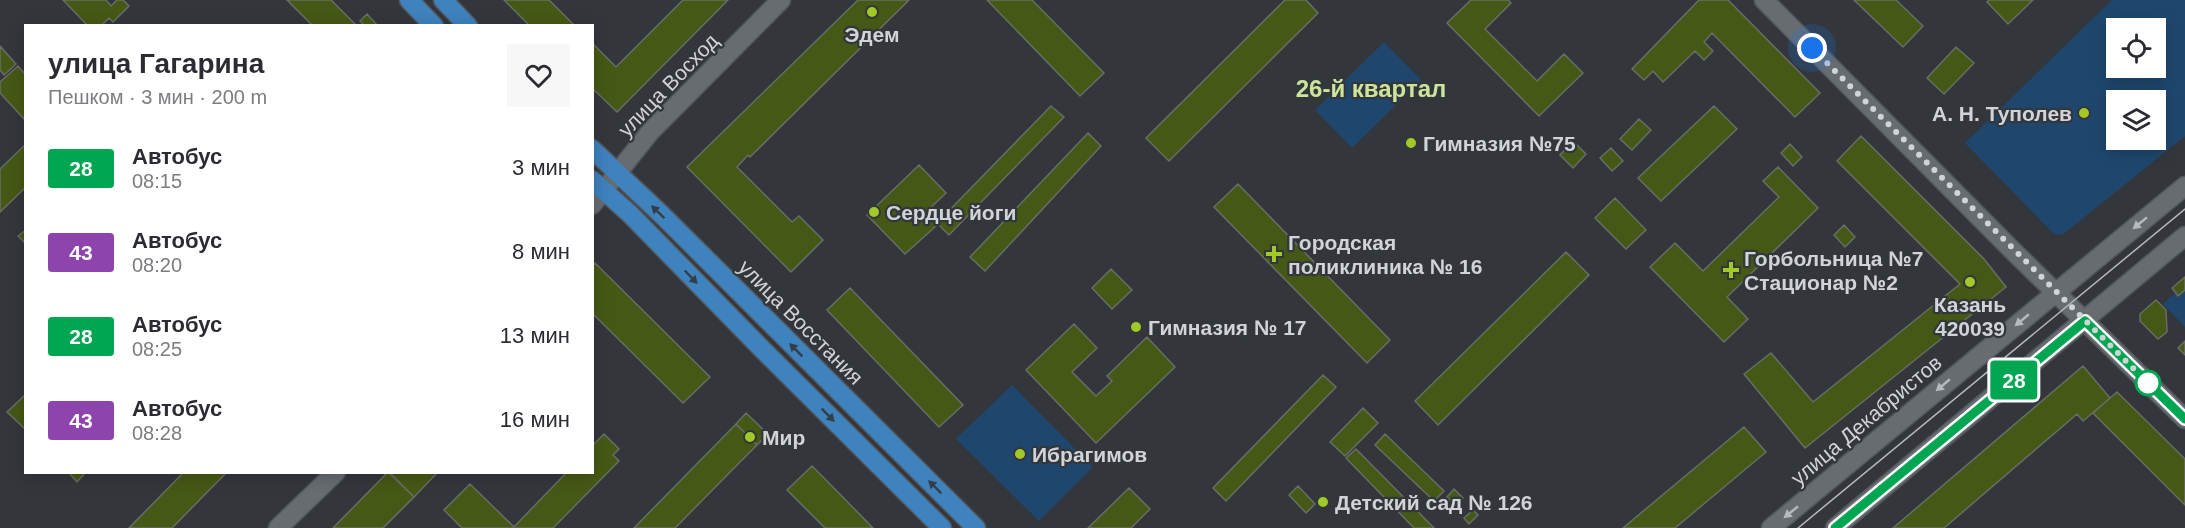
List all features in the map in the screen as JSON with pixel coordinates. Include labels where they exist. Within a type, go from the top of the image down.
[{"type":"main road","points":[[409,0],[432,24]]},
{"type":"main road","points":[[443,0],[466,24]]},
{"type":"main road","name":"улица Восход","points":[[594,200],[599,185],[618,173],[650,132],[782,0]]},
{"type":"main road","points":[[1764,0],[2185,419]]},
{"type":"main road","name":"улица Восстания","points":[[594,151],[976,528]]},
{"type":"main road","points":[[599,185],[942,528]]},
{"type":"main road","name":"улица Декабристов","points":[[1771,528],[2185,186]]},
{"type":"main road","points":[[1835,528],[2185,236]]},
{"type":"main road","points":[[278,528],[334,474]]},
{"type":"shaded area","points":[[2112,0],[2185,0],[2185,136],[2062,235],[2054,234],[1965,143]]},
{"type":"shaded area","points":[[1384,42],[1421,80],[1352,148],[1315,110]]},
{"type":"shaded area","points":[[2185,285],[2185,327],[2163,304]]},
{"type":"shaded area","points":[[1012,385],[1093,467],[1039,521],[956,439]]},
{"type":"building","points":[[63,0],[106,0],[111,6],[117,0],[123,0],[129,6],[113,22],[109,18],[103,24],[86,24]]},
{"type":"building","points":[[287,0],[331,0],[355,24],[311,24]]},
{"type":"building","points":[[504,0],[549,0],[573,24],[528,24]]},
{"type":"building","points":[[683,0],[728,0],[617,112],[594,90],[594,45],[616,67]]},
{"type":"building","points":[[858,0],[909,0],[750,157],[748,155],[737,167],[792,222],[799,216],[823,240],[791,272],[687,167]]},
{"type":"building","points":[[987,0],[1032,0],[1104,73],[1080,96]]},
{"type":"building","points":[[1285,0],[1306,0],[1318,13],[1169,161],[1146,138]]},
{"type":"building","points":[[1471,0],[1508,0],[1511,3],[1485,29],[1537,81],[1564,54],[1583,73],[1539,116],[1447,23]]},
{"type":"building","points":[[1699,0],[1728,0],[1820,93],[1795,117],[1712,33],[1704,42],[1713,51],[1704,60],[1695,51],[1663,82],[1653,71],[1644,80],[1632,69]]},
{"type":"building","points":[[1854,0],[1896,0],[1923,26],[1903,47]]},
{"type":"building","points":[[1989,0],[2033,0],[2008,24],[1987,2]]},
{"type":"building","points":[[367,14],[376,24],[363,24],[360,21]]},
{"type":"building","points":[[0,46],[16,64],[4,75],[0,70]]},
{"type":"building","points":[[1956,47],[1974,63],[1944,94],[1927,78]]},
{"type":"building","points":[[18,66],[24,73],[24,119],[0,93],[0,82]]},
{"type":"building","points":[[1051,106],[1064,117],[949,235],[937,223]]},
{"type":"building","points":[[1714,106],[1737,129],[1661,201],[1638,178]]},
{"type":"building","points":[[1639,119],[1651,130],[1632,150],[1620,139]]},
{"type":"building","points":[[1088,133],[1101,146],[985,271],[970,257]]},
{"type":"building","points":[[1861,136],[1984,259],[2006,287],[1805,448],[1744,374],[1771,353],[1813,402],[1960,284],[1837,161]]},
{"type":"building","points":[[1573,141],[1586,154],[1573,168],[1560,155]]},
{"type":"building","points":[[1790,144],[1802,157],[1793,166],[1781,153]]},
{"type":"building","points":[[24,146],[24,189],[0,212],[0,169]]},
{"type":"building","points":[[1611,148],[1623,161],[1612,171],[1600,158]]},
{"type":"building","points":[[919,165],[946,193],[925,213],[937,225],[905,254],[867,215]]},
{"type":"building","points":[[1778,167],[1818,208],[1727,297],[1748,319],[1724,342],[1650,267],[1675,243],[1703,271],[1779,197],[1763,181]]},
{"type":"building","points":[[1238,184],[1390,340],[1367,363],[1214,207]]},
{"type":"building","points":[[1615,198],[1646,230],[1626,249],[1595,218]]},
{"type":"building","points":[[1844,225],[1855,237],[1845,247],[1834,235]]},
{"type":"building","points":[[24,232],[24,242],[18,236]]},
{"type":"building","points":[[1566,252],[1589,275],[1438,425],[1415,401]]},
{"type":"building","points":[[594,264],[710,377],[683,403],[594,315]]},
{"type":"building","points":[[1111,269],[1132,290],[1112,309],[1092,288]]},
{"type":"building","points":[[2185,277],[2185,290],[2178,296],[2172,288]]},
{"type":"building","points":[[850,288],[963,405],[939,427],[827,310]]},
{"type":"building","points":[[2156,300],[2166,310],[2167,332],[2158,339],[2140,321],[2140,314]]},
{"type":"building","points":[[1074,324],[1097,348],[1072,372],[1096,396],[1112,381],[1107,376],[1147,337],[1175,367],[1096,443],[1026,370]]},
{"type":"building","points":[[2185,341],[2185,355],[2178,348]]},
{"type":"building","points":[[2083,366],[2110,398],[2083,421],[2077,414],[1944,528],[1893,528]]},
{"type":"building","points":[[1323,375],[1336,387],[1226,501],[1213,488]]},
{"type":"building","points":[[2117,392],[2185,459],[2185,505],[2093,413]]},
{"type":"building","points":[[24,396],[24,428],[7,412]]},
{"type":"building","points":[[1363,408],[1378,423],[1345,456],[1330,442]]},
{"type":"building","points":[[746,413],[768,434],[757,445],[736,424]]},
{"type":"building","points":[[736,424],[757,445],[675,528],[634,528]]},
{"type":"building","points":[[1744,427],[1766,452],[1699,508],[1675,528],[1623,528]]},
{"type":"building","points":[[604,434],[619,449],[613,455],[619,461],[553,528],[513,528],[565,474],[594,474],[594,444]]},
{"type":"building","points":[[1385,434],[1444,491],[1434,501],[1375,445]]},
{"type":"building","points":[[1356,449],[1434,528],[1414,528],[1346,458]]},
{"type":"building","points":[[812,466],[873,528],[825,528],[787,490]]},
{"type":"building","points":[[70,474],[84,474],[77,482]]},
{"type":"building","points":[[182,474],[225,474],[172,528],[129,528]]},
{"type":"building","points":[[386,474],[390,474],[414,497],[383,528],[333,528]]},
{"type":"building","points":[[391,474],[436,474],[414,497]]},
{"type":"building","points":[[470,484],[513,528],[462,528],[444,510]]},
{"type":"building","points":[[1298,486],[1315,504],[1306,513],[1289,495]]},
{"type":"building","points":[[1129,488],[1150,509],[1131,528],[1088,528]]},
{"type":"building","points":[[1454,489],[1463,498],[1455,505],[1447,497]]},
{"type":"building","points":[[1473,510],[1478,515],[1469,524],[1464,518]]},
{"type":"tram line","points":[[1798,528],[2185,209]]},
{"type":"bus line","name":"28","points":[[1835,528],[2085,321],[2185,419]]},
{"type":"place","name":"Эдем","points":[[872,12]]},
{"type":"place","name":"А. Н. Туполев","points":[[2084,113]]},
{"type":"place","name":"Гимназия №75","points":[[1411,143]]},
{"type":"place","name":"Сердце йоги","points":[[874,212]]},
{"type":"place","name":"Городская поликлиника № 16","points":[[1274,254]]},
{"type":"place","name":"Горбольница №7 Стационар №2","points":[[1731,270]]},
{"type":"place","name":"Казань 420039","points":[[1970,282]]},
{"type":"place","name":"Гимназия № 17","points":[[1136,327]]},
{"type":"place","name":"Мир","points":[[750,437]]},
{"type":"place","name":"Ибрагимов","points":[[1020,454]]},
{"type":"place","name":"Детский сад № 126","points":[[1323,502]]},
{"type":"district","name":"26-й квартал","points":[[1371,88]]},
{"type":"route","points":[[1812,48],[2012,250],[2148,383]]}]
